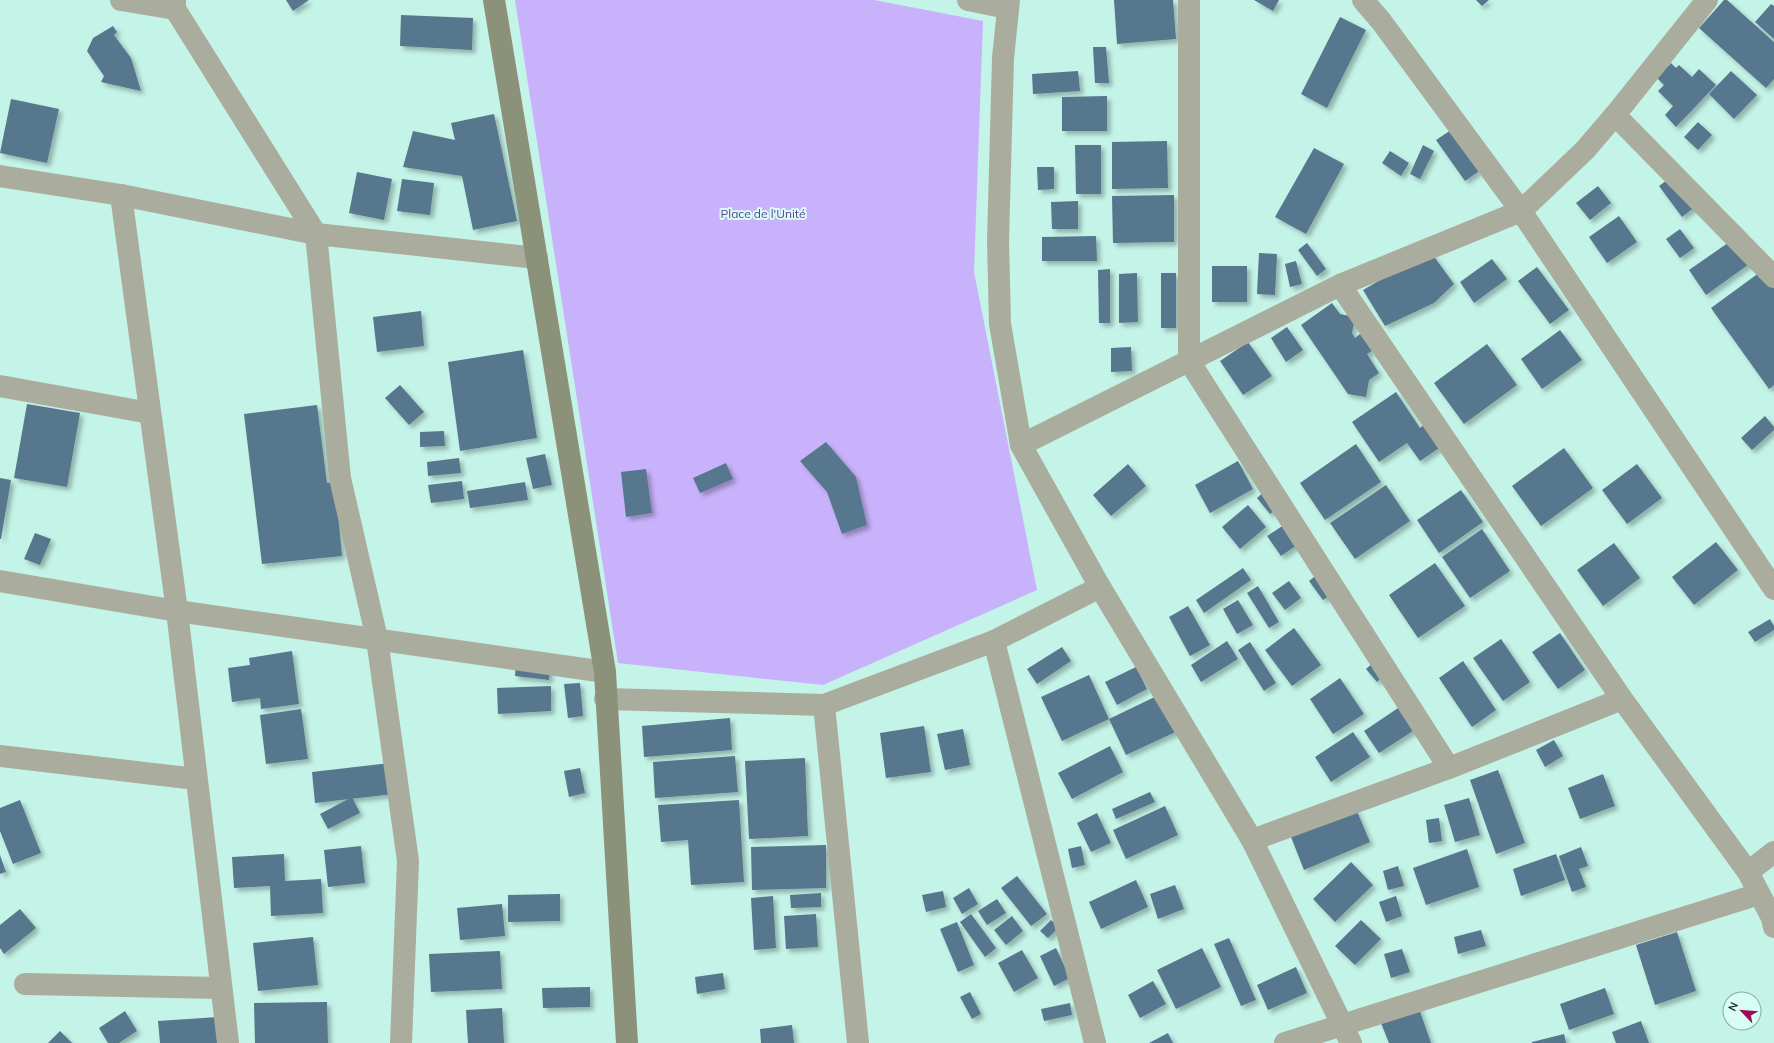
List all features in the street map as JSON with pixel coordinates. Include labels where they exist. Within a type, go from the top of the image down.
[{"type":"street","points":[[121,0],[175,5],[316,234],[340,478],[377,639],[408,861],[401,1043]]},
{"type":"street","points":[[494,0],[605,672],[605,699],[627,1043]]},
{"type":"street","points":[[968,0],[1008,4],[1003,58],[998,241],[1000,324],[1021,445],[1100,587],[1252,840],[1346,1034]]},
{"type":"street","points":[[1189,0],[1189,362],[1449,768]]},
{"type":"street","points":[[1363,0],[1381,21],[1521,212],[1774,589]]},
{"type":"street","points":[[1021,445],[1340,285],[1521,212],[1584,150],[1615,115],[1707,0]]},
{"type":"street","points":[[1615,115],[1774,277]]},
{"type":"street","points":[[0,176],[120,195],[316,234],[537,258]]},
{"type":"street","points":[[120,195],[177,611],[228,1043]]},
{"type":"street","points":[[1340,285],[1622,699],[1748,872],[1772,918],[1774,927]]},
{"type":"street","points":[[0,386],[150,413]]},
{"type":"street","points":[[0,581],[177,611],[605,672]]},
{"type":"street","points":[[605,699],[824,705],[994,641],[1100,587]]},
{"type":"street","points":[[994,641],[1095,1043]]},
{"type":"street","points":[[1252,840],[1449,768],[1622,699]]},
{"type":"street","points":[[824,705],[858,1043]]},
{"type":"street","points":[[0,756],[196,779]]},
{"type":"street","points":[[1748,872],[1774,852]]},
{"type":"street","points":[[1285,1043],[1346,1034],[1759,894]]},
{"type":"street","points":[[25,984],[221,988]]},
{"type":"green space","name":"Place de l'Unité","points":[[515,0],[874,0],[983,21],[974,272],[1037,590],[823,685],[618,663]]},
{"type":"building","points":[[286,0],[309,0],[293,11]]},
{"type":"building","points":[[1114,0],[1173,0],[1176,39],[1117,44]]},
{"type":"building","points":[[1254,0],[1279,0],[1273,11]]},
{"type":"building","points":[[1476,0],[1489,0],[1482,6]]},
{"type":"building","points":[[1724,0],[1727,0],[1774,42],[1774,79],[1766,88],[1699,28]]},
{"type":"building","points":[[1771,4],[1774,6],[1774,39],[1755,22]]},
{"type":"building","points":[[401,15],[473,18],[472,50],[400,46]]},
{"type":"building","points":[[1340,17],[1366,30],[1327,108],[1301,94]]},
{"type":"building","points":[[113,26],[117,32],[114,35],[131,58],[141,91],[101,82],[104,76],[87,51],[93,38]]},
{"type":"building","points":[[1093,47],[1106,47],[1109,83],[1095,83]]},
{"type":"building","points":[[1671,63],[1676,68],[1679,65],[1692,77],[1699,69],[1716,85],[1676,127],[1665,115],[1673,106],[1658,91],[1664,85],[1657,78]]},
{"type":"building","points":[[1078,71],[1080,91],[1033,94],[1032,74]]},
{"type":"building","points":[[1731,71],[1757,95],[1734,119],[1709,94]]},
{"type":"building","points":[[1107,96],[1107,131],[1062,131],[1062,97]]},
{"type":"building","points":[[11,99],[59,109],[47,163],[0,153]]},
{"type":"building","points":[[494,114],[517,221],[473,230],[462,176],[403,167],[413,131],[455,140],[451,123]]},
{"type":"building","points":[[1698,122],[1712,135],[1698,150],[1684,137]]},
{"type":"building","points":[[1451,130],[1479,171],[1465,181],[1436,140]]},
{"type":"building","points":[[1167,141],[1168,188],[1112,189],[1112,142]]},
{"type":"building","points":[[1075,145],[1101,145],[1101,194],[1076,194]]},
{"type":"building","points":[[1423,145],[1434,151],[1420,179],[1410,174]]},
{"type":"building","points":[[1314,148],[1344,164],[1306,234],[1275,217]]},
{"type":"building","points":[[1390,151],[1409,163],[1401,176],[1382,163]]},
{"type":"building","points":[[1037,167],[1054,167],[1054,189],[1038,190]]},
{"type":"building","points":[[357,172],[392,179],[384,220],[349,213]]},
{"type":"building","points":[[1674,175],[1696,206],[1682,217],[1659,186]]},
{"type":"building","points":[[402,179],[434,183],[430,215],[397,211]]},
{"type":"building","points":[[1598,186],[1611,203],[1590,220],[1576,203]]},
{"type":"building","points":[[1174,195],[1174,242],[1113,243],[1112,196]]},
{"type":"building","points":[[1078,201],[1078,229],[1052,229],[1051,202]]},
{"type":"building","points":[[1619,216],[1637,242],[1607,263],[1589,237]]},
{"type":"building","points":[[1680,229],[1694,248],[1680,258],[1666,239]]},
{"type":"building","points":[[1096,236],[1097,261],[1042,261],[1042,237]]},
{"type":"building","points":[[1735,238],[1752,262],[1706,295],[1689,270]]},
{"type":"building","points":[[1307,243],[1326,269],[1317,276],[1298,250]]},
{"type":"building","points":[[1430,251],[1454,284],[1434,303],[1385,326],[1363,290]]},
{"type":"building","points":[[1259,253],[1277,254],[1275,295],[1257,294]]},
{"type":"building","points":[[1492,259],[1507,279],[1474,303],[1460,282]]},
{"type":"building","points":[[1296,261],[1302,284],[1290,287],[1285,264]]},
{"type":"building","points":[[1212,266],[1247,266],[1247,302],[1212,302]]},
{"type":"building","points":[[1537,267],[1569,310],[1550,324],[1518,281]]},
{"type":"building","points":[[1767,267],[1774,277],[1774,385],[1769,389],[1711,308]]},
{"type":"building","points":[[1110,269],[1110,323],[1099,323],[1098,270]]},
{"type":"building","points":[[1137,273],[1138,322],[1119,323],[1119,274]]},
{"type":"building","points":[[1161,273],[1176,273],[1176,328],[1161,328]]},
{"type":"building","points":[[1332,303],[1340,314],[1355,317],[1352,333],[1355,338],[1360,334],[1372,351],[1367,354],[1379,373],[1369,380],[1366,397],[1348,394],[1301,325]]},
{"type":"building","points":[[421,311],[424,346],[377,352],[373,317]]},
{"type":"building","points":[[1287,327],[1303,350],[1286,362],[1271,338]]},
{"type":"building","points":[[1560,330],[1582,360],[1542,389],[1521,359]]},
{"type":"building","points":[[1248,342],[1272,376],[1243,395],[1220,361]]},
{"type":"building","points":[[1487,344],[1517,385],[1464,424],[1434,383]]},
{"type":"building","points":[[1131,347],[1132,371],[1111,372],[1111,348]]},
{"type":"building","points":[[523,350],[537,438],[460,451],[448,362]]},
{"type":"building","points":[[400,385],[424,412],[409,425],[385,398]]},
{"type":"building","points":[[1396,392],[1420,428],[1429,421],[1445,444],[1420,461],[1407,443],[1379,462],[1352,422]]},
{"type":"building","points":[[27,404],[80,413],[67,487],[14,478]]},
{"type":"building","points":[[317,405],[327,483],[335,482],[342,556],[262,564],[244,414]]},
{"type":"building","points":[[1765,416],[1774,427],[1774,430],[1752,450],[1741,438]]},
{"type":"building","points":[[444,431],[445,446],[420,447],[420,432]]},
{"type":"building","points":[[826,442],[856,477],[867,525],[842,534],[827,492],[800,461]]},
{"type":"building","points":[[1356,444],[1381,482],[1325,520],[1300,483]]},
{"type":"building","points":[[1564,448],[1593,488],[1541,526],[1512,486]]},
{"type":"building","points":[[545,454],[552,485],[533,489],[526,458]]},
{"type":"building","points":[[459,458],[461,473],[428,476],[427,462]]},
{"type":"building","points":[[1238,461],[1253,489],[1210,513],[1195,485]]},
{"type":"building","points":[[726,463],[733,479],[700,493],[693,478]]},
{"type":"building","points":[[1128,464],[1146,486],[1111,516],[1093,495]]},
{"type":"building","points":[[1637,464],[1662,498],[1627,524],[1602,490]]},
{"type":"building","points":[[646,469],[652,513],[626,517],[621,472]]},
{"type":"building","points":[[0,478],[11,480],[1,539],[0,539]]},
{"type":"building","points":[[462,481],[464,499],[431,503],[428,485]]},
{"type":"building","points":[[525,482],[528,500],[470,508],[467,491]]},
{"type":"building","points":[[1386,485],[1410,521],[1355,559],[1330,523]]},
{"type":"building","points":[[1268,488],[1282,505],[1270,514],[1257,498]]},
{"type":"building","points":[[1461,490],[1483,522],[1439,553],[1417,520]]},
{"type":"building","points":[[1248,505],[1266,527],[1240,549],[1222,527]]},
{"type":"building","points":[[1290,521],[1303,541],[1281,556],[1267,536]]},
{"type":"building","points":[[1482,529],[1510,571],[1470,598],[1442,557]]},
{"type":"building","points":[[35,533],[51,539],[40,565],[24,559]]},
{"type":"building","points":[[1716,542],[1738,570],[1694,605],[1672,577]]},
{"type":"building","points":[[1614,543],[1640,578],[1603,606],[1577,570]]},
{"type":"building","points":[[1435,563],[1465,606],[1418,638],[1389,595]]},
{"type":"building","points":[[1243,568],[1251,580],[1204,613],[1196,600]]},
{"type":"building","points":[[1319,573],[1333,593],[1323,600],[1309,581]]},
{"type":"building","points":[[1289,581],[1301,598],[1285,610],[1272,593]]},
{"type":"building","points":[[1258,586],[1279,622],[1269,628],[1247,593]]},
{"type":"building","points":[[1238,600],[1253,625],[1237,634],[1223,609]]},
{"type":"building","points":[[1188,606],[1210,645],[1190,656],[1169,617]]},
{"type":"building","points":[[1770,619],[1774,626],[1774,630],[1755,642],[1748,632]]},
{"type":"building","points":[[1294,628],[1321,665],[1292,686],[1265,650]]},
{"type":"building","points":[[1560,633],[1585,670],[1558,689],[1532,652]]},
{"type":"building","points":[[1501,639],[1530,682],[1503,701],[1473,658]]},
{"type":"building","points":[[1227,641],[1238,659],[1201,682],[1191,665]]},
{"type":"building","points":[[1250,642],[1276,683],[1264,691],[1238,650]]},
{"type":"building","points":[[1062,647],[1071,661],[1037,684],[1027,669]]},
{"type":"building","points":[[292,651],[299,704],[261,709],[260,698],[232,702],[228,668],[250,665],[249,658]]},
{"type":"building","points":[[1375,661],[1386,674],[1377,682],[1366,669]]},
{"type":"building","points":[[1463,661],[1496,710],[1472,727],[1439,678]]},
{"type":"building","points":[[516,663],[550,667],[549,680],[515,676]]},
{"type":"building","points":[[1136,667],[1147,689],[1117,705],[1105,682]]},
{"type":"building","points":[[1089,675],[1109,719],[1062,741],[1041,697]]},
{"type":"building","points":[[1340,678],[1364,714],[1333,734],[1310,699]]},
{"type":"building","points":[[580,683],[583,716],[568,718],[564,684]]},
{"type":"building","points":[[551,686],[551,711],[498,714],[497,688]]},
{"type":"building","points":[[1167,691],[1184,728],[1126,755],[1109,719]]},
{"type":"building","points":[[1401,706],[1416,729],[1379,753],[1364,731]]},
{"type":"building","points":[[301,709],[308,759],[266,764],[260,715]]},
{"type":"building","points":[[730,718],[732,750],[644,757],[642,726]]},
{"type":"building","points":[[924,726],[931,772],[886,778],[880,733]]},
{"type":"building","points":[[963,729],[970,765],[945,770],[937,734]]},
{"type":"building","points":[[1353,732],[1370,757],[1331,782],[1315,757]]},
{"type":"building","points":[[1554,740],[1563,756],[1545,767],[1536,750]]},
{"type":"building","points":[[1110,746],[1123,772],[1072,799],[1058,773]]},
{"type":"building","points":[[735,756],[738,792],[655,798],[653,762]]},
{"type":"building","points":[[805,758],[808,836],[749,839],[745,761]]},
{"type":"building","points":[[390,763],[393,794],[315,803],[312,772]]},
{"type":"building","points":[[580,768],[585,793],[569,797],[564,771]]},
{"type":"building","points":[[1498,770],[1525,843],[1496,854],[1470,780]]},
{"type":"building","points":[[1603,774],[1615,806],[1580,819],[1568,788]]},
{"type":"building","points":[[1150,792],[1155,802],[1116,819],[1112,809]]},
{"type":"building","points":[[352,797],[360,813],[328,829],[320,814]]},
{"type":"building","points":[[1469,798],[1480,835],[1455,842],[1444,805]]},
{"type":"building","points":[[20,800],[41,853],[13,864],[0,831],[0,808]]},
{"type":"building","points":[[739,800],[744,882],[691,885],[688,840],[661,842],[658,805]]},
{"type":"building","points":[[1165,806],[1178,835],[1126,859],[1113,830]]},
{"type":"building","points":[[1356,809],[1370,842],[1304,870],[1291,837]]},
{"type":"building","points":[[1097,813],[1111,843],[1091,852],[1077,823]]},
{"type":"building","points":[[1439,818],[1442,841],[1429,843],[1426,820]]},
{"type":"building","points":[[826,845],[826,888],[752,890],[751,847]]},
{"type":"building","points":[[361,846],[365,883],[328,887],[324,850]]},
{"type":"building","points":[[1081,846],[1085,865],[1072,868],[1068,849]]},
{"type":"building","points":[[1581,847],[1588,866],[1579,869],[1586,887],[1572,892],[1559,856]]},
{"type":"building","points":[[1467,849],[1479,887],[1426,905],[1413,868]]},
{"type":"building","points":[[284,854],[285,881],[321,879],[323,913],[271,916],[270,886],[234,888],[232,857]]},
{"type":"building","points":[[1556,854],[1565,880],[1521,896],[1513,869]]},
{"type":"building","points":[[0,855],[6,872],[0,874]]},
{"type":"building","points":[[1351,862],[1373,885],[1335,922],[1313,899]]},
{"type":"building","points":[[1398,866],[1404,886],[1388,890],[1383,871]]},
{"type":"building","points":[[1017,876],[1047,914],[1031,926],[1001,888]]},
{"type":"building","points":[[1136,880],[1148,907],[1101,929],[1089,902]]},
{"type":"building","points":[[1175,885],[1184,909],[1158,919],[1150,894]]},
{"type":"building","points":[[969,888],[978,904],[962,914],[953,898]]},
{"type":"building","points":[[943,891],[946,907],[926,912],[922,895]]},
{"type":"building","points":[[821,893],[821,907],[791,908],[790,895]]},
{"type":"building","points":[[560,894],[560,921],[508,922],[508,895]]},
{"type":"building","points":[[773,896],[776,948],[754,950],[751,898]]},
{"type":"building","points":[[1396,896],[1402,916],[1386,922],[1379,902]]},
{"type":"building","points":[[997,899],[1006,913],[987,925],[978,911]]},
{"type":"building","points":[[502,904],[505,936],[460,940],[457,908]]},
{"type":"building","points":[[20,909],[36,928],[4,954],[0,948],[0,925]]},
{"type":"building","points":[[816,914],[818,947],[786,949],[784,916]]},
{"type":"building","points":[[971,914],[996,948],[985,957],[960,922]]},
{"type":"building","points":[[1012,916],[1023,931],[1006,945],[994,930]]},
{"type":"building","points":[[1051,920],[1059,927],[1048,938],[1040,931]]},
{"type":"building","points":[[1361,920],[1381,939],[1355,965],[1335,946]]},
{"type":"building","points":[[957,922],[974,965],[958,972],[940,929]]},
{"type":"building","points":[[1481,930],[1486,946],[1458,954],[1454,937]]},
{"type":"building","points":[[1677,932],[1696,991],[1655,1005],[1636,945]]},
{"type":"building","points":[[313,937],[318,985],[258,991],[253,943]]},
{"type":"building","points":[[1229,938],[1256,1000],[1241,1006],[1214,944]]},
{"type":"building","points":[[1056,948],[1070,978],[1054,986],[1040,956]]},
{"type":"building","points":[[1202,948],[1221,987],[1176,1009],[1157,970]]},
{"type":"building","points":[[1402,949],[1410,972],[1391,978],[1384,954]]},
{"type":"building","points":[[1022,950],[1038,978],[1014,992],[998,963]]},
{"type":"building","points":[[500,951],[502,989],[431,992],[429,954]]},
{"type":"building","points":[[1296,967],[1307,993],[1268,1010],[1257,985]]},
{"type":"building","points":[[723,973],[725,989],[697,994],[695,977]]},
{"type":"building","points":[[1153,981],[1166,1004],[1140,1018],[1128,995]]},
{"type":"building","points":[[590,987],[590,1007],[543,1008],[542,988]]},
{"type":"building","points":[[1605,988],[1614,1014],[1569,1030],[1560,1004]]},
{"type":"building","points":[[970,992],[981,1014],[972,1019],[960,997]]},
{"type":"building","points":[[327,1002],[328,1043],[255,1043],[254,1003]]},
{"type":"building","points":[[1070,1003],[1072,1015],[1044,1021],[1041,1009]]},
{"type":"building","points":[[1417,1003],[1431,1043],[1389,1043],[1379,1018]]},
{"type":"building","points":[[502,1008],[504,1043],[468,1043],[466,1010]]},
{"type":"building","points":[[125,1011],[137,1031],[119,1043],[108,1043],[99,1028]]},
{"type":"building","points":[[218,1017],[220,1043],[160,1043],[158,1021]]},
{"type":"building","points":[[1641,1021],[1649,1043],[1616,1043],[1612,1032]]},
{"type":"building","points":[[792,1025],[794,1043],[761,1043],[760,1029]]},
{"type":"building","points":[[60,1031],[72,1043],[48,1043]]},
{"type":"building","points":[[1168,1033],[1173,1043],[1149,1043]]},
{"type":"building","points":[[1564,1034],[1566,1043],[1532,1043],[1532,1042]]}]
